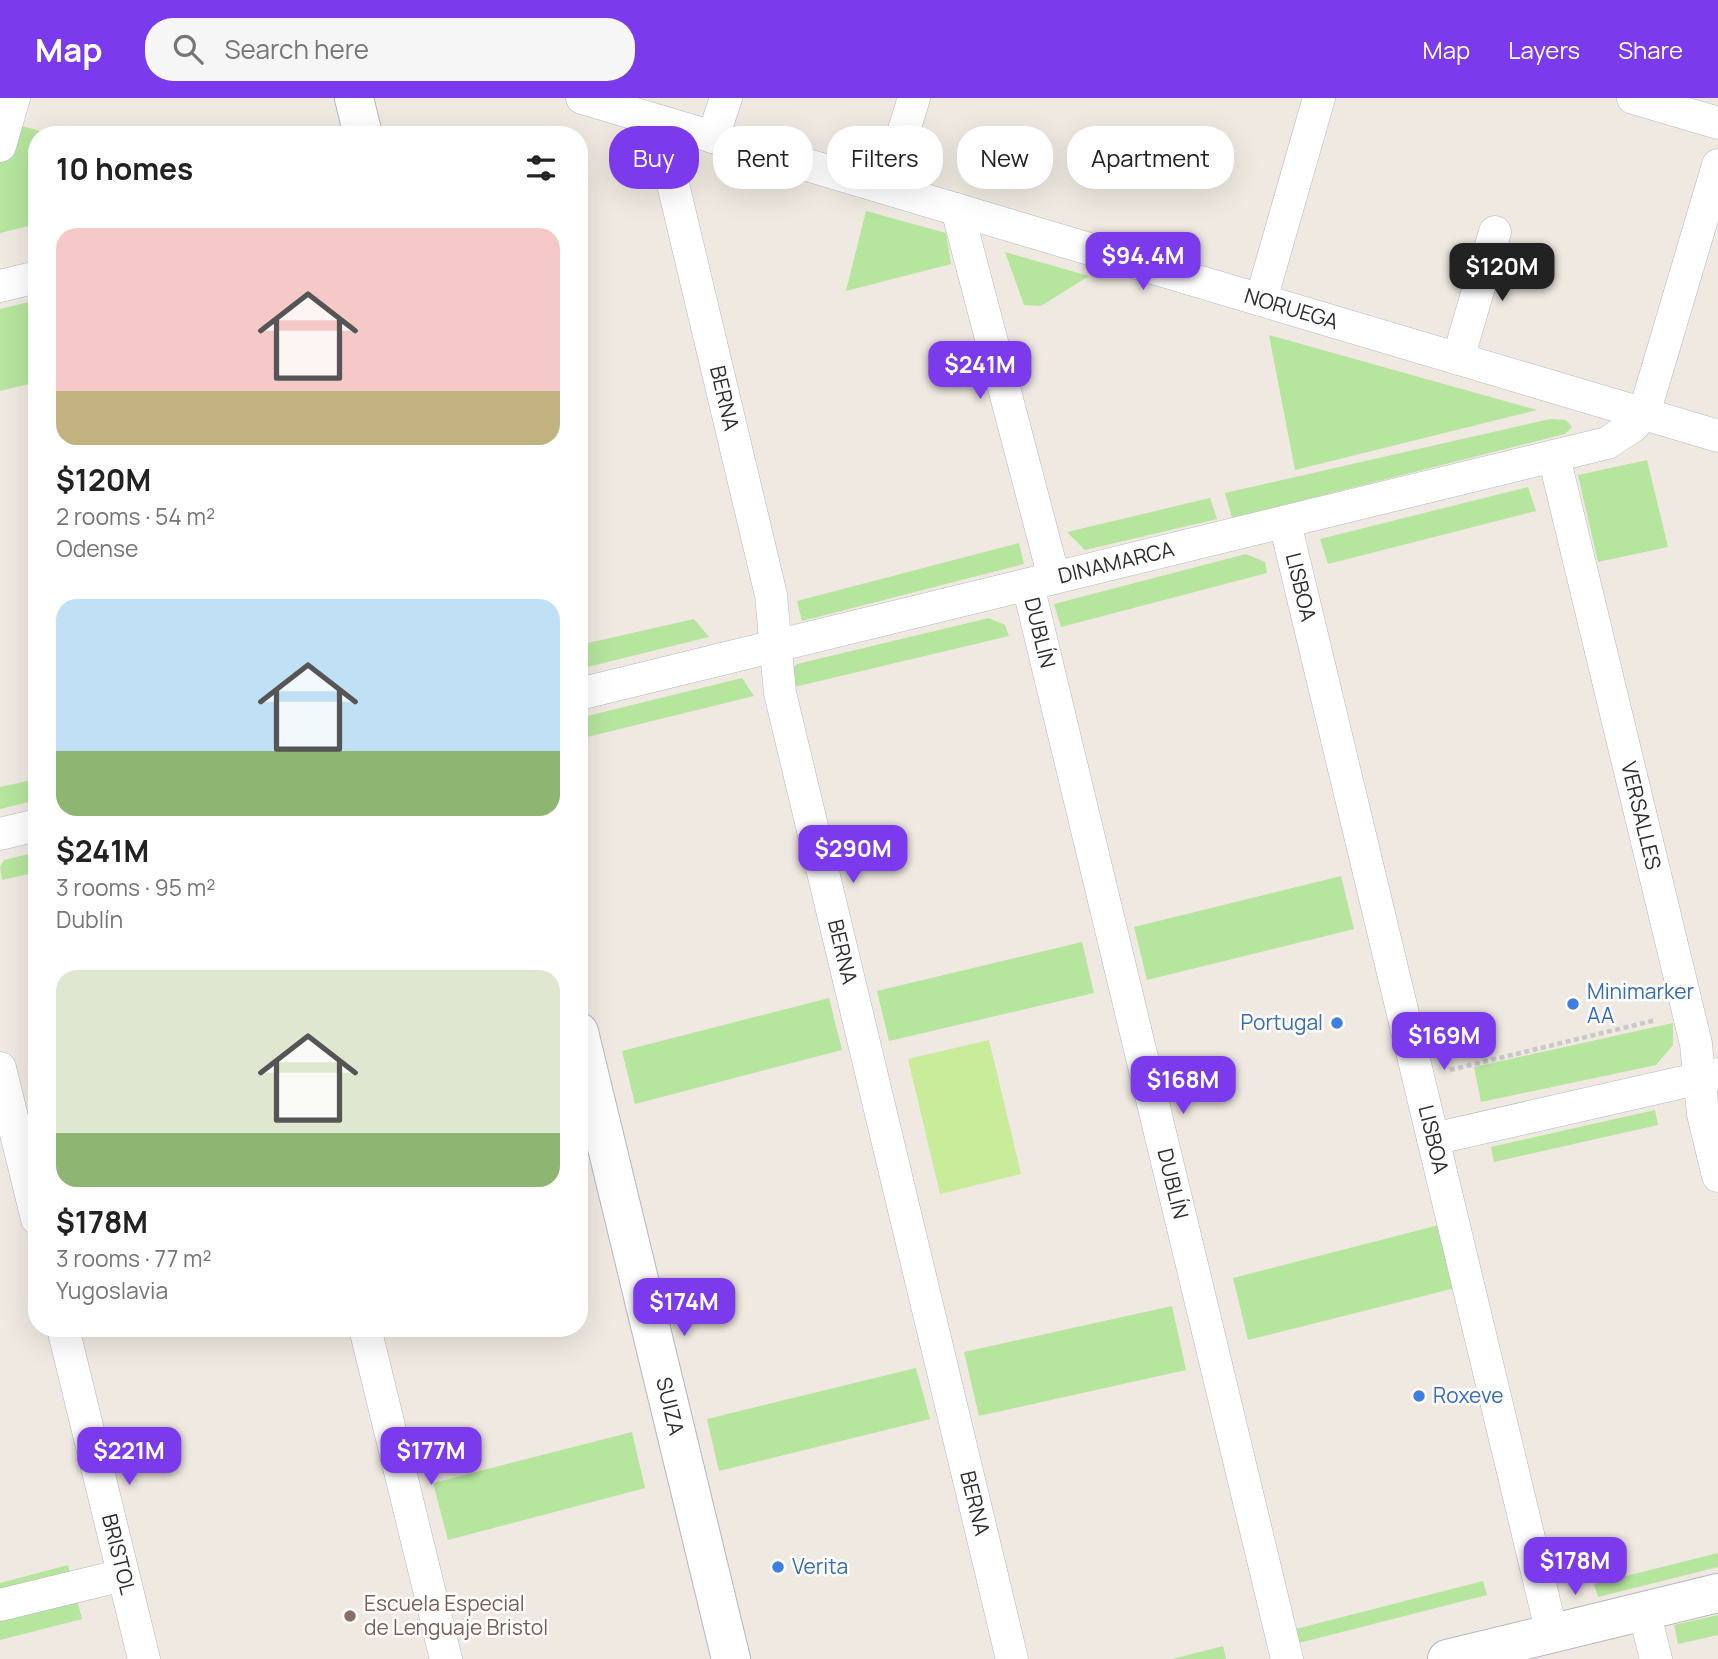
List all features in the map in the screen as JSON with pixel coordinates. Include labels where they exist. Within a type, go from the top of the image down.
[{"type":"street","points":[[0,146],[14,98]]},
{"type":"street","points":[[354,98],[361,126]]},
{"type":"street","name":"NORUEGA","points":[[582,98],[713,137]]},
{"type":"street","points":[[717,126],[726,98]]},
{"type":"street","points":[[905,126],[914,98]]},
{"type":"street","points":[[1261,300],[1319,98]]},
{"type":"street","points":[[1633,98],[1718,123]]},
{"type":"street","name":"BERNA","points":[[659,121],[771,595],[780,693],[1013,1659]]},
{"type":"street","points":[[1644,414],[1718,165]]},
{"type":"street","name":"NORUEGA","points":[[889,189],[1718,436]]},
{"type":"street","name":"DUBLÍN","points":[[957,209],[1287,1659]]},
{"type":"street","points":[[1458,359],[1495,232]]},
{"type":"street","points":[[0,286],[28,279]]},
{"type":"street","name":"DINAMARCA","points":[[588,692],[1554,457],[1607,443],[1633,426],[1644,414]]},
{"type":"street","name":"VERSALLES","points":[[1554,457],[1688,1013],[1709,1076],[1703,1114],[1718,1176]]},
{"type":"street","name":"LISBOA","points":[[1285,523],[1552,1634]]},
{"type":"street","points":[[0,834],[28,827]]},
{"type":"street","points":[[0,1068],[28,1182]]},
{"type":"street","name":"SUIZA","points":[[588,1069],[731,1659]]},
{"type":"street","points":[[1433,1139],[1709,1076]]},
{"type":"street","name":"BRISTOL","points":[[65,1337],[144,1659]]},
{"type":"street","points":[[367,1337],[446,1659]]},
{"type":"street","points":[[0,1605],[124,1575]]},
{"type":"street","points":[[1447,1659],[1718,1593]]},
{"type":"street","points":[[1644,1611],[1656,1659]]},
{"type":"path","points":[[1418,1078],[1688,1013]]},
{"type":"green space","points":[[0,119],[28,128],[28,226],[0,233]]},
{"type":"green space","points":[[866,211],[946,233],[951,264],[846,291]]},
{"type":"green space","points":[[1005,252],[1089,276],[1041,306],[1024,305]]},
{"type":"green space","points":[[28,302],[28,384],[0,391],[0,309]]},
{"type":"green space","points":[[1269,335],[1537,410],[1295,470]]},
{"type":"green space","points":[[1550,419],[1566,420],[1572,427],[1565,434],[1232,518],[1225,493]]},
{"type":"green space","points":[[1647,460],[1668,547],[1598,562],[1578,475]]},
{"type":"green space","points":[[1528,487],[1536,511],[1328,564],[1320,539]]},
{"type":"green space","points":[[1210,498],[1217,519],[1085,550],[1067,532]]},
{"type":"green space","points":[[1019,543],[1024,564],[802,621],[797,601]]},
{"type":"green space","points":[[1246,554],[1265,562],[1267,573],[1061,627],[1054,604]]},
{"type":"green space","points":[[989,618],[1005,625],[1009,636],[790,688],[787,675],[797,664]]},
{"type":"green space","points":[[694,619],[709,637],[588,667],[588,643]]},
{"type":"green space","points":[[742,678],[754,696],[588,737],[588,716]]},
{"type":"green space","points":[[28,781],[28,802],[0,809],[0,787]]},
{"type":"green space","points":[[28,854],[28,874],[2,880],[0,867],[4,860]]},
{"type":"green space","points":[[1341,876],[1354,929],[1147,980],[1134,927]]},
{"type":"green space","points":[[1082,942],[1094,993],[889,1041],[877,991]]},
{"type":"green space","points":[[829,998],[842,1050],[635,1104],[622,1051]]},
{"type":"green space","points":[[1673,1023],[1673,1045],[1656,1065],[1481,1102],[1474,1067]]},
{"type":"green space","points":[[989,1040],[1021,1174],[940,1194],[908,1059]]},
{"type":"green space","points":[[1655,1110],[1658,1125],[1494,1162],[1491,1147]]},
{"type":"green space","points":[[1439,1225],[1455,1288],[1248,1340],[1233,1278]]},
{"type":"green space","points":[[1172,1306],[1186,1370],[979,1416],[964,1352]]},
{"type":"green space","points":[[916,1368],[930,1419],[719,1471],[707,1419]]},
{"type":"green space","points":[[632,1432],[645,1488],[448,1540],[433,1483]]},
{"type":"green space","points":[[1718,1553],[1718,1567],[1598,1597],[1594,1584]]},
{"type":"green space","points":[[68,1565],[82,1619],[0,1640],[0,1583]]},
{"type":"green space","points":[[1483,1581],[1487,1595],[1287,1646],[1284,1632]]},
{"type":"green space","points":[[1718,1615],[1718,1635],[1678,1644],[1674,1625]]},
{"type":"green space","points":[[1223,1646],[1226,1659],[1172,1659]]},
{"type":"place","name":"Minimarker AA","points":[[1573,1004]]},
{"type":"place","name":"Portugal","points":[[1337,1023]]},
{"type":"place","name":"Roxeve","points":[[1419,1396]]},
{"type":"place","name":"Verita","points":[[778,1567]]},
{"type":"place","name":"Escuela Especial de Lenguaje Bristol","points":[[350,1616]]}]
